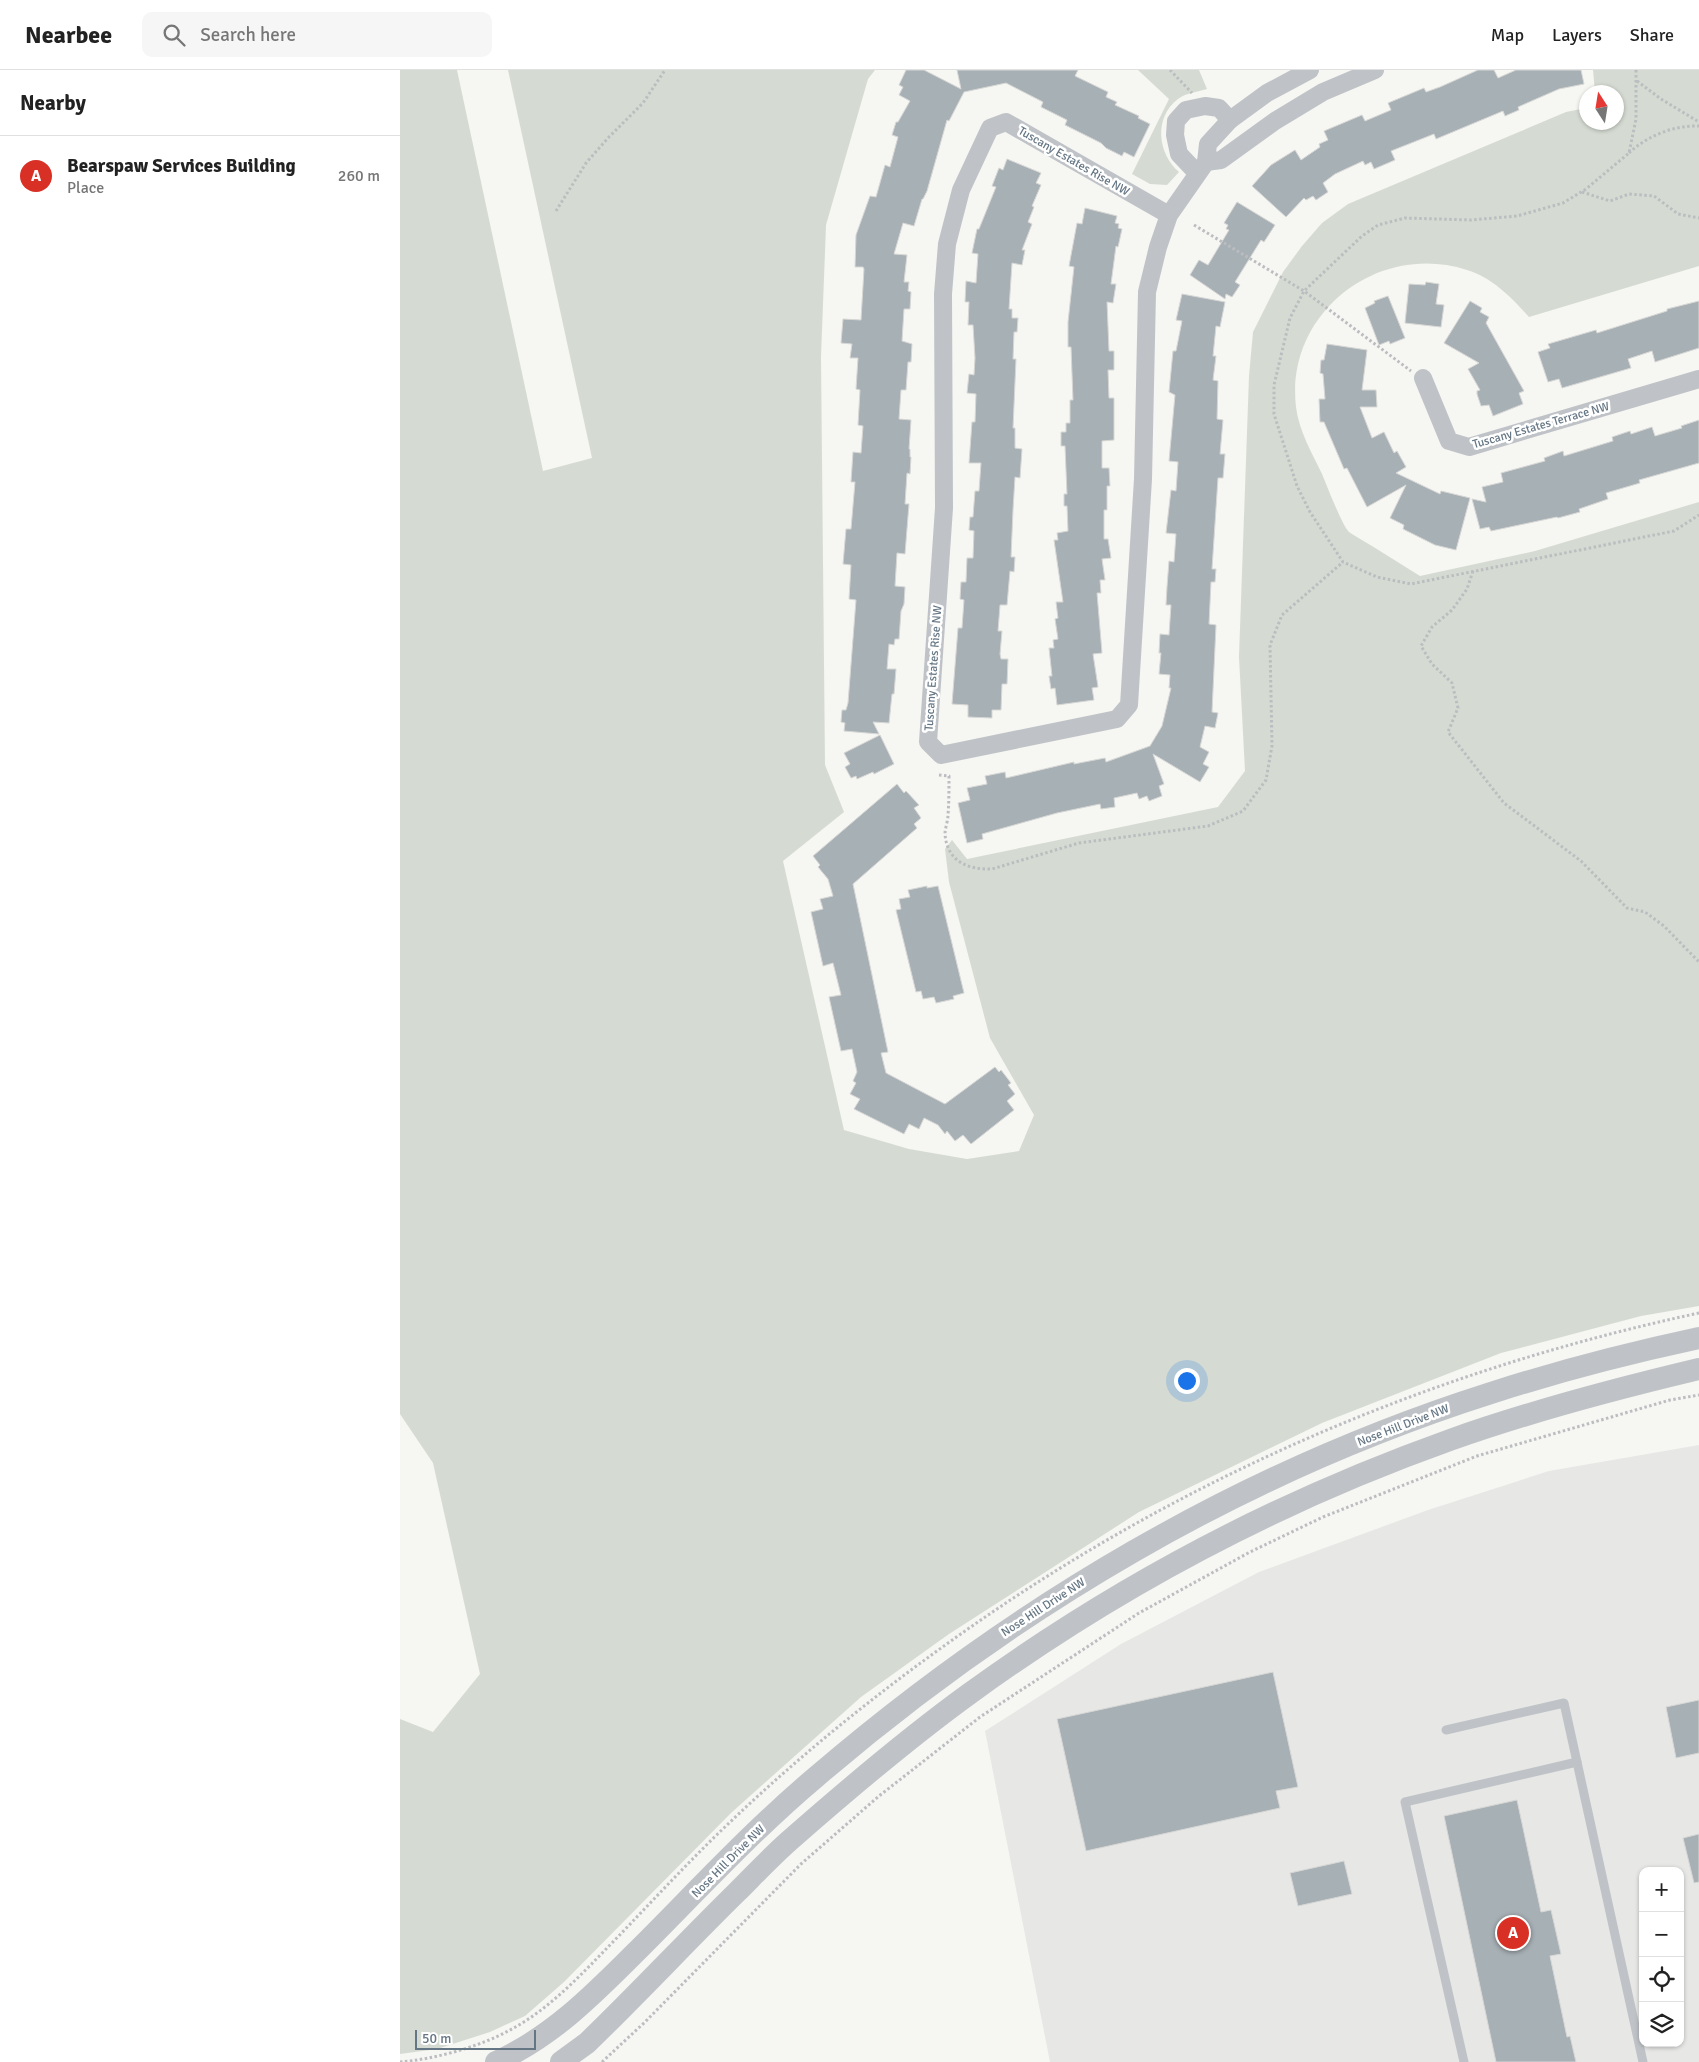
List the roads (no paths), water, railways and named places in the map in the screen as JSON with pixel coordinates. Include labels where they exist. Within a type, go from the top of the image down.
[{"type":"street","points":[[1311,70],[1323,92]]},
{"type":"street","name":"Tuscany Estates Rise NW","points":[[1169,215],[1006,122],[990,128],[961,190],[947,244],[943,294],[944,508],[928,742],[941,755],[1118,719],[1129,705],[1143,478],[1147,292],[1158,247],[1169,215],[1201,167],[1208,144],[1230,120],[1267,93],[1311,70]]},
{"type":"street","points":[[1230,120],[1219,108],[1205,106],[1186,110],[1176,121],[1175,135],[1178,154],[1201,167],[1221,160],[1275,120],[1323,92],[1375,70]]},
{"type":"street","name":"Tuscany Estates Terrace NW","points":[[1423,378],[1449,441],[1469,447],[1699,379]]},
{"type":"street","name":"Nose Hill Drive NW","points":[[496,2062],[550,2032],[588,2000],[761,1827],[813,1779],[870,1732],[987,1644],[1051,1600],[1124,1556],[1255,1487],[1335,1451],[1417,1418],[1491,1393],[1570,1370],[1699,1338]]},
{"type":"street","points":[[561,2062],[587,2043],[786,1844],[920,1730],[971,1692],[1043,1643],[1117,1596],[1212,1544],[1285,1508],[1368,1471],[1449,1440],[1520,1416],[1609,1391],[1699,1369]]},
{"type":"lane","points":[[1446,1730],[1564,1703],[1643,2062]]},
{"type":"lane","points":[[1464,2062],[1405,1802],[1577,1762]]},
{"type":"place","name":"Bearspaw Services Building","points":[[1513,1933]]}]
